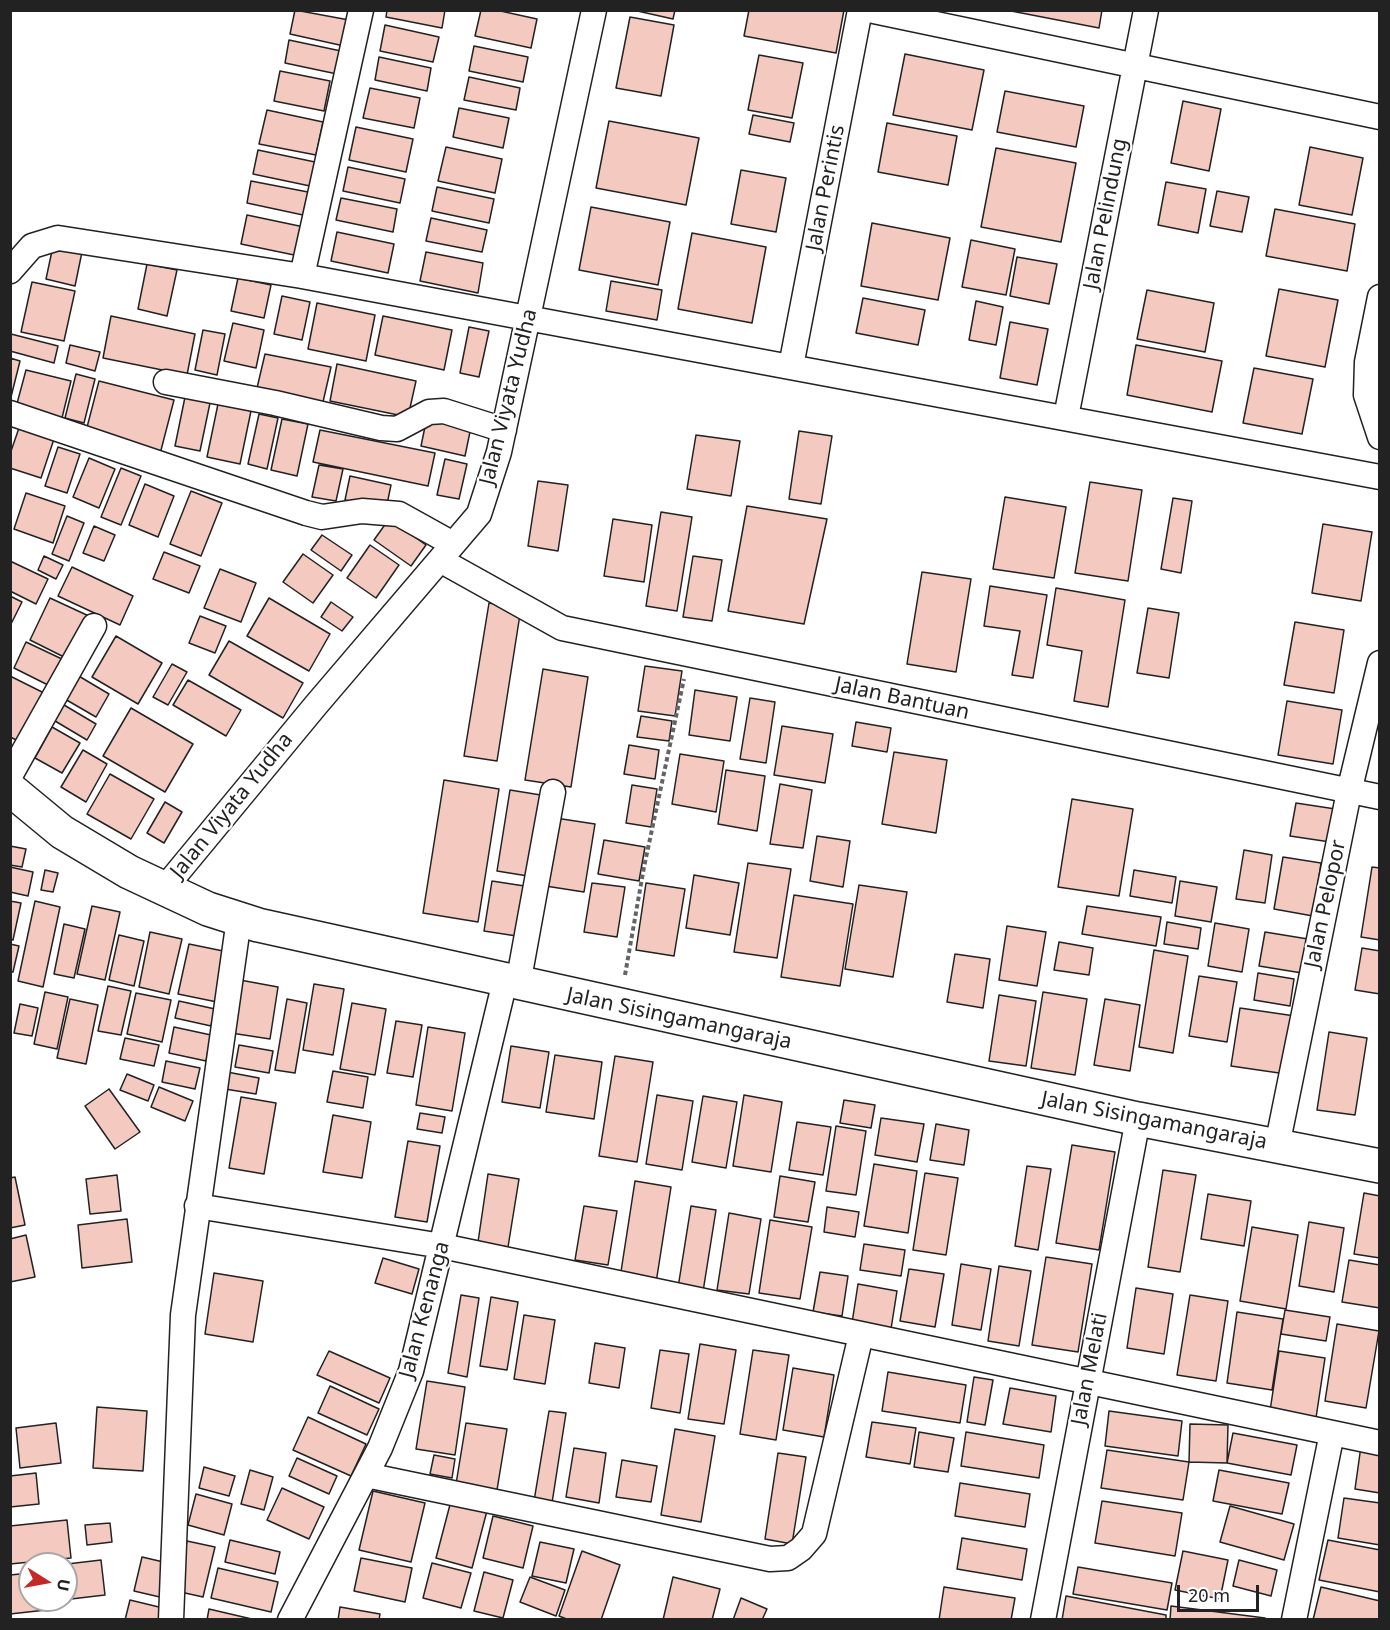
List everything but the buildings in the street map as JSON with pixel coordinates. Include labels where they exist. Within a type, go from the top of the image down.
[{"type":"highway","name":"Jalan Sisingamangaraja","points":[[10,789],[62,832],[129,872],[163,890],[239,919],[314,939],[1138,1119],[1380,1166]]},
{"type":"street","points":[[302,276],[361,10]]},
{"type":"street","name":"Jalan Viyata Yudha","points":[[163,890],[315,705],[479,514],[504,430],[594,10]]},
{"type":"street","name":"Jalan Perintis","points":[[791,366],[860,10]]},
{"type":"street","points":[[869,10],[1380,117]]},
{"type":"street","name":"Jalan Pelindung","points":[[1066,417],[1146,10]]},
{"type":"street","points":[[10,271],[32,246],[58,237],[302,276],[529,317],[1380,477]]},
{"type":"street","points":[[1380,297],[1366,362],[1366,395],[1380,437]]},
{"type":"street","points":[[166,382],[275,403],[381,428],[397,429],[429,412],[444,411],[504,430]]},
{"type":"street","name":"Jalan Bantuan","points":[[10,413],[306,513],[322,517],[362,511],[399,514],[447,552],[562,628],[1380,798]]},
{"type":"street","points":[[10,776],[94,626]]},
{"type":"street","name":"Jalan Pelopor","points":[[1277,1146],[1349,792],[1380,663]]},
{"type":"street","name":"Jalan Kenanga","points":[[290,1620],[380,1448],[411,1371],[441,1246],[512,982],[553,792]]},
{"type":"street","points":[[171,1620],[183,1315],[239,919]]},
{"type":"street","name":"Jalan Melati","points":[[1043,1620],[1138,1119]]},
{"type":"street","points":[[197,1206],[441,1246],[1380,1443]]},
{"type":"street","points":[[366,1475],[770,1559],[788,1558],[801,1549],[814,1534],[861,1335]]},
{"type":"street","points":[[1294,1620],[1332,1433]]},
{"type":"path","points":[[620,1006],[644,867],[690,655]]}]
